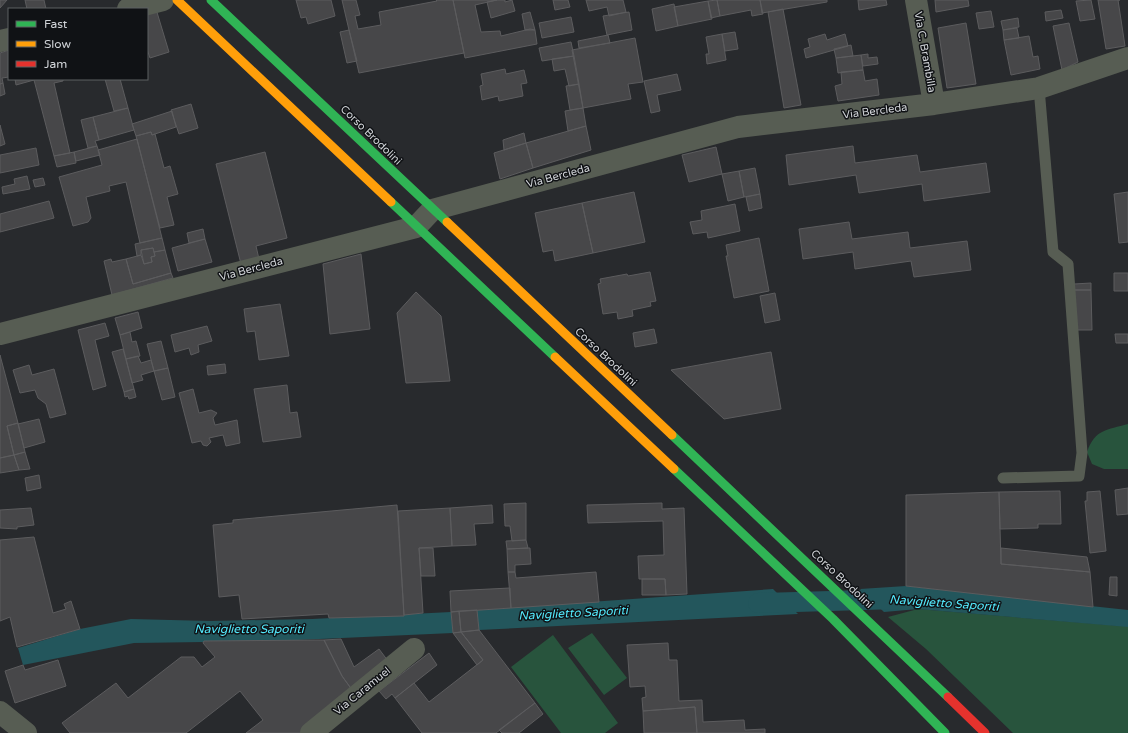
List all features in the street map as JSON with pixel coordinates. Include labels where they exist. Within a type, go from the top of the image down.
[{"type":"main road","points":[[177,0],[832,619],[945,733]]},
{"type":"main road","name":"Corso Brodolini","points":[[211,0],[830,584],[985,733]]},
{"type":"street","points":[[132,8],[163,0]]},
{"type":"street","name":"Via C. Brambilla","points":[[916,0],[934,104]]},
{"type":"street","name":"Via Bercleda","points":[[432,210],[738,127],[934,104],[1039,88],[1128,58]]},
{"type":"street","points":[[416,227],[432,210]]},
{"type":"street","name":"Via Bercleda","points":[[0,334],[416,227]]},
{"type":"street","name":"Via Caramuel","points":[[311,733],[414,649]]},
{"type":"street","points":[[0,712],[26,733]]},
{"type":"lane","points":[[1003,478],[1079,476],[1082,453],[1068,264],[1053,252],[1039,88]]},
{"type":"green space","points":[[1128,424],[1128,469],[1104,469],[1092,464],[1087,452],[1094,439],[1108,429]]},
{"type":"green space","points":[[918,609],[1122,626],[1128,620],[1128,733],[1013,733],[926,649],[888,617]]},
{"type":"green space","points":[[592,633],[627,678],[604,695],[568,648]]},
{"type":"green space","points":[[553,635],[618,723],[605,733],[561,733],[511,667]]},
{"type":"water","points":[[906,586],[1128,610],[1128,627],[918,609],[884,612],[860,589]]},
{"type":"water","points":[[773,589],[798,614],[479,630],[477,610]]},
{"type":"water","points":[[451,612],[453,633],[275,641],[134,643],[23,665],[18,648],[80,629],[131,619],[210,621],[312,619]]},
{"type":"building","points":[[0,0],[7,0],[0,8]]},
{"type":"building","points":[[25,0],[44,0],[46,8],[27,8]]},
{"type":"building","points":[[296,0],[331,0],[335,16],[308,24],[306,17],[301,18]]},
{"type":"building","points":[[342,0],[356,0],[360,15],[355,16],[358,29],[381,25],[379,12],[437,1],[436,0],[453,0],[464,53],[359,73]]},
{"type":"building","points":[[453,0],[497,0],[475,5],[481,32],[500,31],[501,36],[530,29],[535,30],[537,44],[465,58]]},
{"type":"building","points":[[505,0],[505,2],[512,0],[515,11],[491,18],[487,2]]},
{"type":"building","points":[[553,0],[568,0],[570,7],[555,10]]},
{"type":"building","points":[[586,0],[623,0],[626,12],[609,16],[607,7],[589,11]]},
{"type":"building","points":[[717,0],[720,16],[711,18],[708,1]]},
{"type":"building","points":[[717,0],[760,0],[763,14],[752,16],[751,10],[720,16]]},
{"type":"building","points":[[760,0],[827,0],[827,2],[762,13]]},
{"type":"building","points":[[858,0],[886,0],[887,5],[859,10]]},
{"type":"building","points":[[935,0],[968,0],[969,6],[936,12]]},
{"type":"building","points":[[1091,0],[1095,19],[1080,21],[1076,1]]},
{"type":"building","points":[[1098,0],[1118,0],[1125,46],[1106,49]]},
{"type":"building","points":[[708,1],[712,19],[678,26],[674,7]]},
{"type":"building","points":[[674,4],[678,26],[656,31],[652,9]]},
{"type":"building","points":[[156,9],[169,52],[150,58],[148,52],[148,12]]},
{"type":"building","points":[[783,9],[801,105],[784,108],[768,12]]},
{"type":"building","points":[[1061,10],[1063,18],[1046,21],[1045,12]]},
{"type":"building","points":[[991,11],[994,27],[979,29],[976,13]]},
{"type":"building","points":[[530,12],[535,30],[525,30],[522,14]]},
{"type":"building","points":[[629,12],[632,30],[607,35],[603,16]]},
{"type":"building","points":[[571,17],[574,32],[542,38],[539,23]]},
{"type":"building","points":[[1018,18],[1019,27],[1003,30],[1001,21]]},
{"type":"building","points":[[966,23],[976,84],[947,88],[938,28]]},
{"type":"building","points":[[1069,23],[1078,62],[1062,70],[1053,26]]},
{"type":"building","points":[[1017,28],[1019,38],[1004,40],[1003,30]]},
{"type":"building","points":[[349,30],[357,61],[347,63],[340,32]]},
{"type":"building","points":[[735,32],[738,49],[725,51],[722,34]]},
{"type":"building","points":[[722,34],[726,60],[707,64],[706,54],[709,54],[706,37]]},
{"type":"building","points":[[825,34],[827,40],[845,34],[848,46],[806,58],[804,49],[810,47],[808,39]]},
{"type":"building","points":[[608,35],[610,43],[579,48],[578,41]]},
{"type":"building","points":[[1029,36],[1033,57],[1038,56],[1040,69],[1011,75],[1004,40]]},
{"type":"building","points":[[635,38],[643,82],[628,84],[631,99],[583,108],[572,50]]},
{"type":"building","points":[[571,42],[574,56],[542,61],[539,48]]},
{"type":"building","points":[[851,45],[853,56],[836,58],[834,49]]},
{"type":"building","points":[[8,50],[8,77],[2,78],[3,83],[0,84],[0,53]]},
{"type":"building","points":[[868,54],[868,58],[877,57],[878,64],[863,66],[861,55]]},
{"type":"building","points":[[861,55],[863,70],[838,73],[836,58]]},
{"type":"building","points":[[574,56],[579,84],[569,86],[565,69],[554,71],[552,59]]},
{"type":"building","points":[[505,69],[506,74],[524,70],[527,83],[521,84],[523,96],[499,101],[498,96],[482,100],[480,86],[483,85],[481,74]]},
{"type":"building","points":[[863,70],[865,81],[877,79],[879,95],[838,101],[835,86],[842,84],[841,72]]},
{"type":"building","points":[[677,74],[681,90],[657,95],[660,111],[651,113],[644,81]]},
{"type":"building","points":[[15,80],[34,80],[16,85]]},
{"type":"building","points":[[34,80],[63,80],[54,83],[70,153],[54,156]]},
{"type":"building","points":[[105,80],[120,80],[128,108],[114,111]]},
{"type":"building","points":[[3,83],[5,94],[0,96],[0,84]]},
{"type":"building","points":[[579,84],[583,108],[570,110],[566,86]]},
{"type":"building","points":[[191,104],[198,128],[179,134],[171,110]]},
{"type":"building","points":[[128,108],[134,130],[99,140],[93,117]]},
{"type":"building","points":[[583,108],[586,126],[568,131],[565,111]]},
{"type":"building","points":[[172,111],[176,127],[152,135],[151,132],[136,136],[132,124]]},
{"type":"building","points":[[93,117],[99,140],[95,141],[97,146],[88,148],[81,120]]},
{"type":"building","points":[[0,125],[5,144],[0,146]]},
{"type":"building","points":[[586,126],[591,150],[533,168],[526,143]]},
{"type":"building","points":[[151,132],[152,135],[155,134],[164,168],[170,166],[178,194],[167,197],[174,225],[160,228],[136,136]]},
{"type":"building","points":[[524,133],[526,143],[504,150],[503,140]]},
{"type":"building","points":[[137,139],[162,238],[140,243],[126,182],[109,186],[110,191],[86,197],[91,218],[88,222],[73,226],[59,177],[102,165],[98,150]]},
{"type":"building","points":[[526,143],[533,168],[500,179],[494,153]]},
{"type":"building","points":[[97,146],[100,155],[76,161],[74,152]]},
{"type":"building","points":[[853,146],[855,163],[917,155],[920,172],[986,163],[990,192],[924,201],[922,184],[859,193],[856,175],[789,185],[786,155]]},
{"type":"building","points":[[716,147],[722,174],[689,182],[682,155]]},
{"type":"building","points":[[36,148],[39,165],[0,173],[0,155]]},
{"type":"building","points":[[74,152],[76,163],[57,167],[54,156]]},
{"type":"building","points":[[265,152],[287,238],[256,246],[259,259],[241,264],[216,164]]},
{"type":"building","points":[[755,168],[760,194],[744,197],[739,171]]},
{"type":"building","points":[[739,171],[744,197],[728,201],[722,174]]},
{"type":"building","points":[[27,176],[30,189],[3,194],[2,187],[15,184],[14,179]]},
{"type":"building","points":[[43,178],[45,185],[35,187],[33,180]]},
{"type":"building","points":[[634,192],[645,242],[593,253],[582,203]]},
{"type":"building","points":[[1128,192],[1128,242],[1119,243],[1114,194]]},
{"type":"building","points":[[760,194],[762,208],[749,211],[746,197]]},
{"type":"building","points":[[49,201],[54,218],[0,232],[0,214]]},
{"type":"building","points":[[582,203],[593,253],[555,261],[553,250],[543,252],[535,213]]},
{"type":"building","points":[[735,204],[740,231],[708,238],[707,232],[693,234],[690,222],[702,220],[701,211]]},
{"type":"building","points":[[849,222],[852,239],[908,232],[910,248],[967,241],[971,270],[914,277],[911,261],[855,269],[853,252],[803,259],[799,229]]},
{"type":"building","points":[[203,229],[205,239],[189,243],[187,233]]},
{"type":"building","points":[[162,238],[165,250],[154,252],[153,248],[141,250],[141,255],[137,256],[135,244]]},
{"type":"building","points":[[759,238],[769,291],[734,298],[726,256],[728,256],[726,245]]},
{"type":"building","points":[[205,239],[212,262],[178,271],[172,248]]},
{"type":"building","points":[[153,248],[155,256],[151,257],[152,262],[144,264],[141,250]]},
{"type":"building","points":[[165,250],[171,273],[133,284],[126,259],[141,255],[144,264],[152,262],[151,257],[155,256],[154,252]]},
{"type":"building","points":[[361,254],[370,329],[330,334],[323,264]]},
{"type":"building","points":[[111,259],[112,262],[126,259],[133,284],[171,273],[173,278],[112,295],[104,261]]},
{"type":"building","points":[[650,272],[656,301],[650,302],[651,306],[632,310],[633,316],[618,319],[617,312],[603,314],[598,284],[601,283],[600,279],[627,274],[628,276]]},
{"type":"building","points":[[1114,273],[1128,273],[1128,291],[1114,291]]},
{"type":"building","points":[[1091,283],[1091,290],[1074,290],[1074,284]]},
{"type":"building","points":[[1074,290],[1091,290],[1092,330],[1075,330]]},
{"type":"building","points":[[416,292],[441,316],[450,381],[406,383],[397,313]]},
{"type":"building","points":[[775,293],[780,320],[765,323],[760,296]]},
{"type":"building","points":[[280,304],[289,356],[259,360],[255,331],[247,332],[244,309]]},
{"type":"building","points":[[138,312],[142,328],[120,335],[115,318]]},
{"type":"building","points":[[105,323],[109,336],[95,340],[106,386],[93,390],[78,330]]},
{"type":"building","points":[[207,326],[212,341],[198,345],[199,352],[191,355],[189,348],[175,352],[171,335]]},
{"type":"building","points":[[654,329],[657,343],[635,347],[633,333]]},
{"type":"building","points":[[130,332],[132,342],[136,341],[140,356],[126,359],[120,335]]},
{"type":"building","points":[[1115,334],[1128,334],[1128,343],[1116,343]]},
{"type":"building","points":[[161,341],[168,368],[154,371],[147,344]]},
{"type":"building","points":[[123,349],[134,389],[124,392],[112,352]]},
{"type":"building","points":[[771,352],[781,409],[724,419],[671,370]]},
{"type":"building","points":[[0,355],[18,423],[7,426],[14,455],[0,458]]},
{"type":"building","points":[[138,356],[141,363],[151,360],[154,371],[141,375],[143,380],[132,383],[126,359]]},
{"type":"building","points":[[225,364],[226,373],[208,375],[207,366]]},
{"type":"building","points":[[29,365],[32,375],[54,369],[66,414],[50,418],[46,404],[38,398],[35,390],[20,393],[13,370]]},
{"type":"building","points":[[168,368],[175,397],[162,400],[154,371]]},
{"type":"building","points":[[287,385],[290,413],[297,412],[301,437],[263,442],[254,389]]},
{"type":"building","points":[[134,389],[136,397],[129,399],[128,396],[125,397],[124,392]]},
{"type":"building","points":[[193,389],[199,413],[211,410],[217,413],[213,418],[215,425],[237,420],[240,443],[226,446],[223,435],[209,438],[211,442],[207,446],[203,445],[201,441],[192,443],[179,393]]},
{"type":"building","points":[[39,419],[45,442],[24,448],[18,424]]},
{"type":"building","points":[[18,423],[25,452],[14,455],[7,426]]},
{"type":"building","points":[[25,452],[30,469],[19,470],[14,455]]},
{"type":"building","points":[[14,455],[19,470],[0,473],[0,458]]},
{"type":"building","points":[[39,475],[41,488],[27,491],[25,478]]},
{"type":"building","points":[[1128,488],[1128,514],[1117,515],[1115,490]]},
{"type":"building","points":[[1060,491],[1061,524],[1038,524],[1038,528],[1000,529],[999,492]]},
{"type":"building","points":[[1100,491],[1106,551],[1090,553],[1085,501],[1087,501],[1087,492]]},
{"type":"building","points":[[999,492],[1001,564],[1090,572],[1093,607],[906,586],[906,495]]},
{"type":"building","points":[[526,503],[526,540],[512,541],[510,526],[505,526],[504,504]]},
{"type":"building","points":[[662,503],[662,509],[684,508],[687,594],[666,595],[665,579],[639,579],[638,556],[664,555],[663,521],[588,523],[587,505]]},
{"type":"building","points":[[397,505],[404,616],[329,618],[328,614],[242,619],[239,595],[219,597],[213,525],[233,523],[233,520]]},
{"type":"building","points":[[492,505],[493,523],[474,524],[476,545],[452,546],[450,508]]},
{"type":"building","points":[[31,508],[34,525],[17,527],[17,529],[0,528],[0,510]]},
{"type":"building","points":[[450,508],[452,546],[419,548],[423,613],[404,615],[398,511]]},
{"type":"building","points":[[34,537],[53,613],[66,609],[64,604],[71,601],[80,629],[17,647],[10,617],[0,621],[0,540]]},
{"type":"building","points":[[526,540],[528,548],[507,549],[506,541]]},
{"type":"building","points":[[419,548],[433,548],[435,576],[421,576]]},
{"type":"building","points":[[530,548],[531,564],[515,565],[515,572],[508,572],[507,549]]},
{"type":"building","points":[[1001,548],[1087,557],[1090,572],[1001,564]]},
{"type":"building","points":[[508,572],[515,572],[516,578],[596,572],[599,602],[511,608]]},
{"type":"building","points":[[1110,577],[1117,577],[1117,596],[1109,595]]},
{"type":"building","points":[[642,579],[665,579],[666,595],[642,595]]},
{"type":"building","points":[[510,588],[511,608],[451,612],[450,591]]},
{"type":"building","points":[[477,610],[479,630],[461,632],[459,611]]},
{"type":"building","points":[[459,611],[461,632],[453,633],[451,612]]},
{"type":"building","points":[[479,630],[535,703],[496,733],[422,733],[395,698],[414,683],[429,702],[483,660],[461,632]]},
{"type":"building","points":[[461,632],[483,660],[477,665],[453,633]]},
{"type":"building","points":[[341,639],[354,667],[379,649],[388,661],[352,690],[342,676],[324,640]]},
{"type":"building","points":[[324,640],[342,676],[353,691],[300,733],[246,733],[263,720],[240,691],[186,733],[70,733],[62,723],[116,683],[128,698],[181,657],[194,657],[202,667],[215,657],[203,643],[204,641]]},
{"type":"building","points":[[668,643],[669,660],[677,660],[679,701],[702,700],[703,722],[744,720],[745,730],[765,729],[765,733],[697,733],[695,707],[643,711],[642,698],[646,697],[645,686],[630,687],[627,645]]},
{"type":"building","points":[[429,653],[437,665],[395,698],[392,694],[386,699],[379,691]]},
{"type":"building","points":[[58,660],[66,686],[15,703],[5,671],[23,665],[25,670]]},
{"type":"building","points":[[535,703],[543,714],[519,733],[502,733],[499,730]]},
{"type":"building","points":[[695,707],[697,733],[644,733],[643,711]]},
{"type":"waterway","name":"Naviglietto Saporiti","points":[[758,603],[898,599]]},
{"type":"traffic: fast","points":[[211,0],[447,222]]},
{"type":"traffic: fast","points":[[391,202],[555,357]]},
{"type":"traffic: fast","points":[[672,435],[948,697]]},
{"type":"traffic: fast","points":[[674,469],[833,619],[945,733]]},
{"type":"traffic: slow","points":[[177,0],[391,202]]},
{"type":"traffic: slow","points":[[447,222],[672,435]]},
{"type":"traffic: slow","points":[[555,357],[674,469]]},
{"type":"traffic: jam","points":[[948,697],[985,733]]}]
